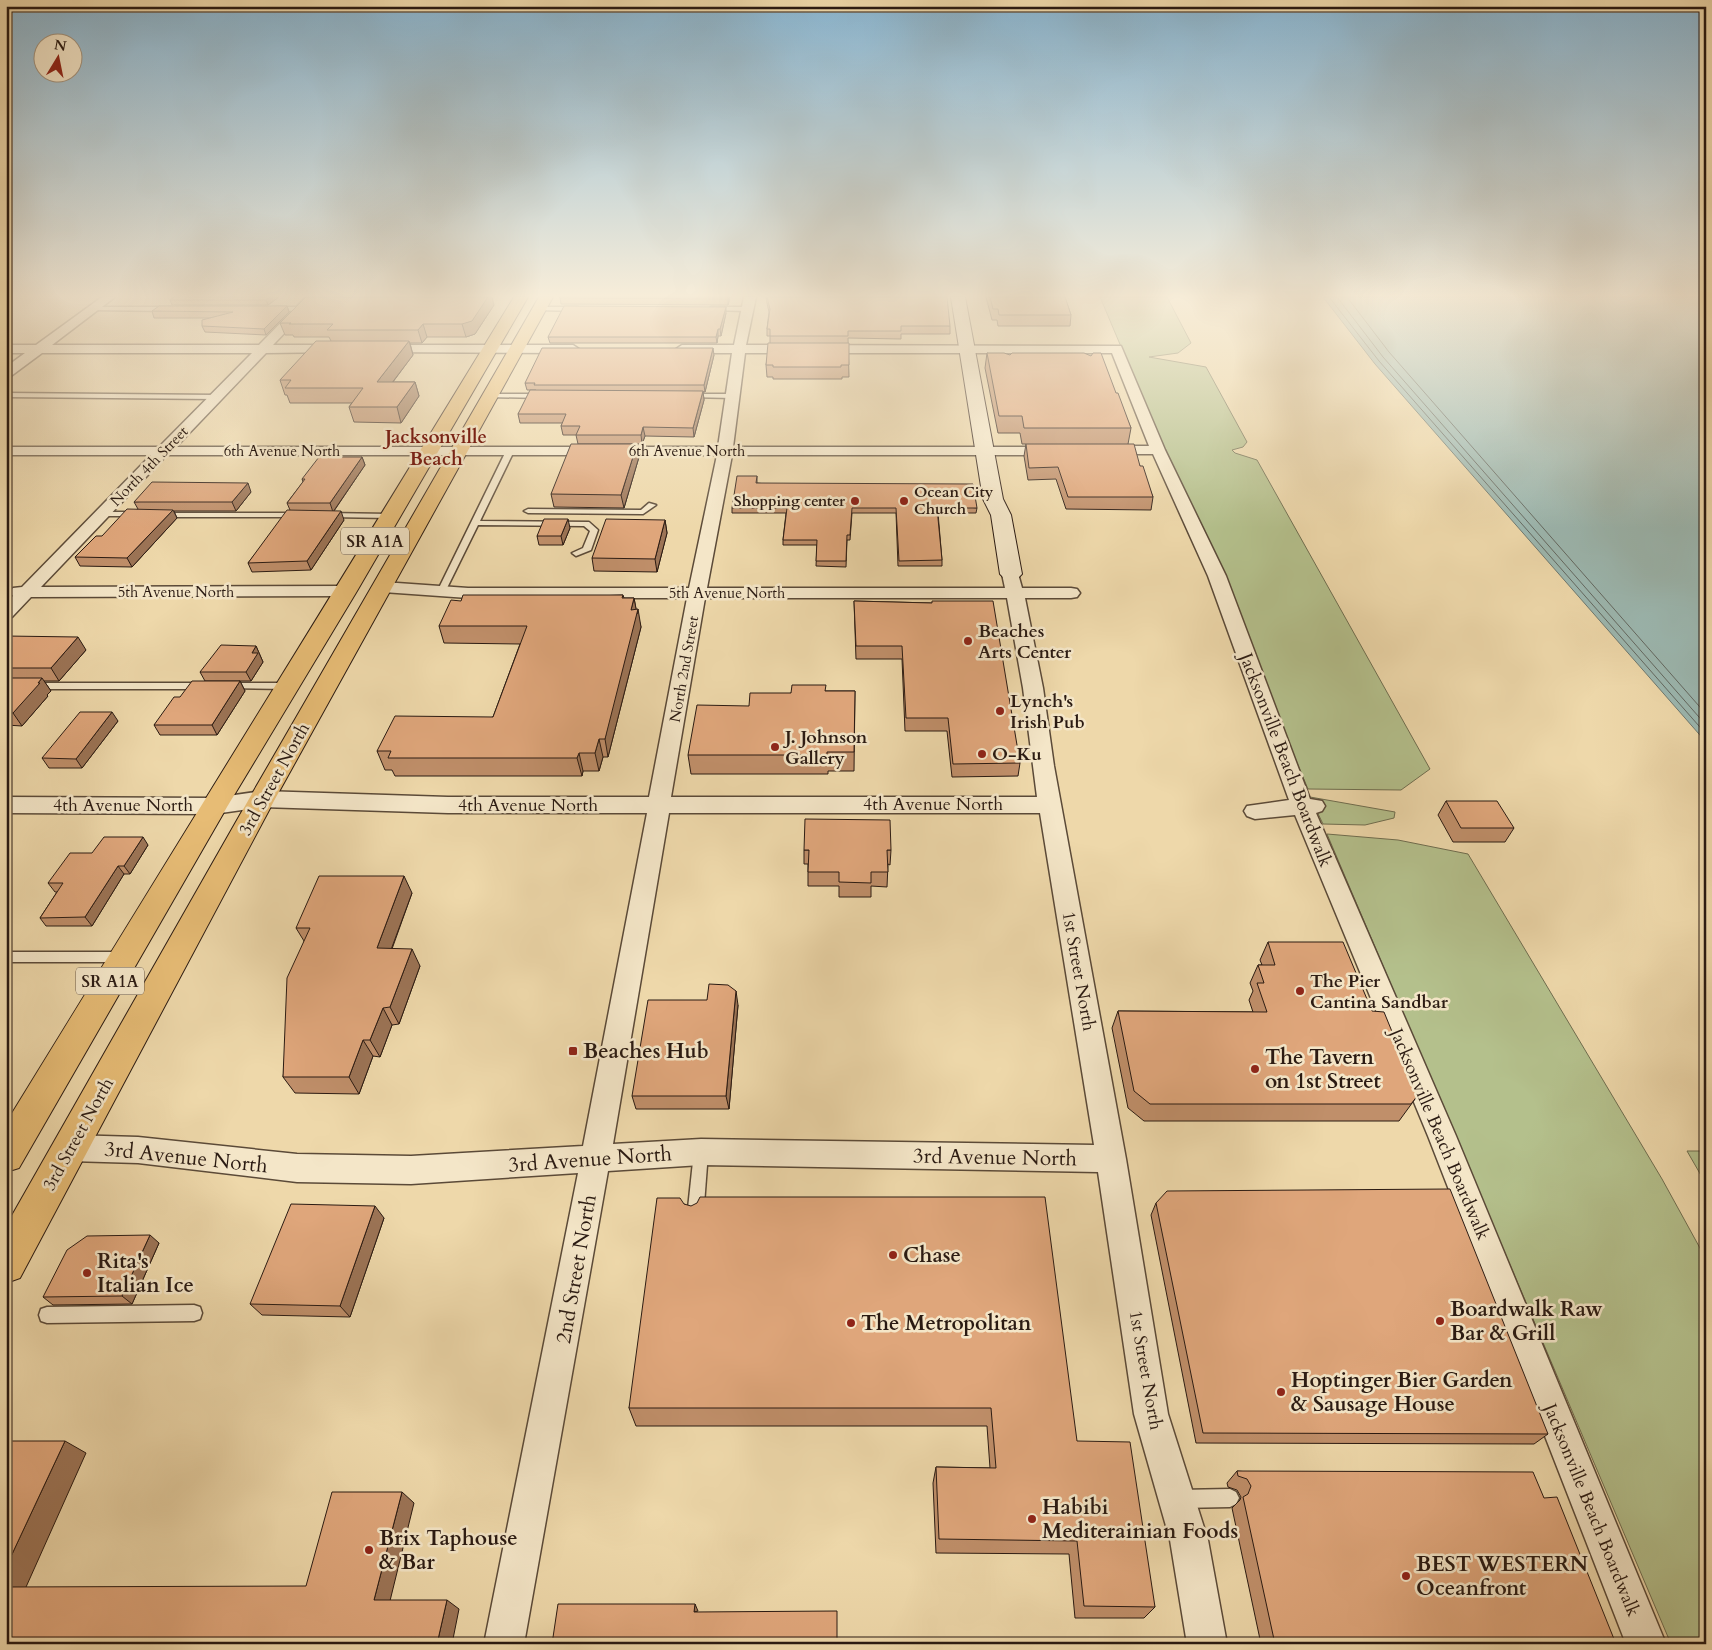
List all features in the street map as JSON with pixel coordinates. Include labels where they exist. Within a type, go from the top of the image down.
[{"type":"main road","name":"3rd Street North","points":[[6,1156],[214,806],[346,591],[475,374]]},
{"type":"main road","name":"3rd Street North","points":[[6,1264],[262,799],[503,374]]},
{"type":"street","name":"North 4th Street","points":[[6,613],[238,374]]},
{"type":"street","name":"North 2nd Street","points":[[659,804],[725,451],[735,374]]},
{"type":"street","name":"1st Street North","points":[[971,374],[993,499],[1001,515],[1033,688],[1050,805],[1111,1159],[1151,1414],[1189,1540],[1206,1644]]},
{"type":"street","name":"Jacksonville Beach Boardwalk","points":[[1127,374],[1158,450],[1217,576],[1646,1644]]},
{"type":"street","points":[[1091,450],[1158,450]]},
{"type":"street","name":"6th Avenue North","points":[[6,451],[1071,451]]},
{"type":"street","name":"5th Avenue North","points":[[383,587],[441,592],[697,593],[1013,583],[1071,593]]},
{"type":"street","name":"5th Avenue North","points":[[6,592],[346,591]]},
{"type":"street","name":"4th Avenue North","points":[[6,805],[214,806],[262,799],[448,805],[1050,805]]},
{"type":"street","name":"2nd Street North","points":[[504,1644],[596,1158],[659,804]]},
{"type":"street","points":[[1255,811],[1308,806]]},
{"type":"street","name":"3rd Avenue North","points":[[70,1148],[138,1150],[297,1168],[411,1170],[701,1152],[1111,1159]]},
{"type":"lane","points":[[6,395],[216,397]]},
{"type":"lane","points":[[490,396],[555,396]]},
{"type":"lane","points":[[680,396],[732,396]]},
{"type":"lane","points":[[441,592],[510,451]]},
{"type":"lane","points":[[528,511],[643,512],[652,505]]},
{"type":"lane","points":[[102,514],[141,514]]},
{"type":"lane","points":[[151,514],[310,515]]},
{"type":"lane","points":[[320,515],[390,516]]},
{"type":"lane","points":[[475,523],[586,524],[594,530],[587,550],[576,553]]},
{"type":"lane","points":[[6,686],[288,686]]},
{"type":"lane","points":[[6,957],[125,957]]},
{"type":"lane","points":[[694,1219],[701,1152]]},
{"type":"lane","points":[[47,1315],[194,1313]]},
{"type":"lane","points":[[1177,1500],[1230,1498]]},
{"type":"green space","points":[[1133,374],[1210,374],[1247,442],[1243,447],[1232,450],[1235,453],[1257,460],[1430,769],[1401,790],[1308,789]]},
{"type":"green space","points":[[1310,797],[1395,812],[1394,818],[1365,825],[1323,824]]},
{"type":"green space","points":[[1327,834],[1398,840],[1468,854],[1662,1179],[1706,1259],[1706,1644],[1671,1644]]},
{"type":"green space","points":[[1687,1151],[1706,1151],[1706,1184]]},
{"type":"water","points":[[1384,374],[1706,374],[1706,742]]},
{"type":"building","points":[[286,374],[383,374],[377,382],[415,382],[397,407],[349,407],[363,388],[285,388],[291,380],[280,380]]},
{"type":"building","points":[[529,374],[707,374],[704,385],[534,385],[535,383],[525,383]]},
{"type":"building","points":[[991,374],[1109,374],[1131,428],[1024,428],[1022,416],[999,416]]},
{"type":"building","points":[[530,390],[703,391],[693,428],[643,427],[641,435],[576,435],[580,426],[561,426],[566,414],[518,414]]},
{"type":"building","points":[[571,444],[637,444],[621,495],[551,494]]},
{"type":"building","points":[[1026,444],[1134,444],[1140,466],[1143,466],[1153,497],[1068,497],[1058,467],[1029,468]]},
{"type":"building","points":[[319,457],[362,457],[330,503],[287,503],[305,479],[302,479]]},
{"type":"building","points":[[737,476],[757,476],[756,483],[973,484],[977,508],[937,508],[942,560],[899,561],[896,508],[852,508],[850,535],[847,535],[846,561],[816,561],[817,540],[783,540],[787,508],[732,508]]},
{"type":"building","points":[[152,482],[248,483],[232,502],[134,502]]},
{"type":"building","points":[[127,509],[173,510],[127,558],[75,557],[96,536],[102,536]]},
{"type":"building","points":[[287,510],[341,511],[307,561],[248,563]]},
{"type":"building","points":[[544,519],[568,519],[561,536],[537,536]]},
{"type":"building","points":[[606,519],[665,520],[655,559],[592,558]]},
{"type":"building","points":[[463,595],[623,595],[622,598],[634,598],[631,610],[638,609],[605,739],[599,739],[595,753],[579,753],[577,758],[388,758],[391,751],[377,751],[395,716],[493,717],[527,626],[439,626],[451,600],[461,601]]},
{"type":"building","points":[[854,601],[932,603],[932,601],[993,601],[1020,763],[953,764],[948,718],[906,718],[902,646],[856,646]]},
{"type":"building","points":[[6,636],[78,637],[51,668],[6,668]]},
{"type":"building","points":[[221,645],[256,646],[252,653],[258,653],[246,672],[200,672]]},
{"type":"building","points":[[6,678],[42,678],[38,683],[40,683],[13,713],[6,713]]},
{"type":"building","points":[[192,681],[240,681],[212,725],[154,725],[174,697],[180,697]]},
{"type":"building","name":"J. Johnson Gallery","points":[[792,685],[826,685],[825,691],[855,691],[854,752],[827,752],[827,755],[688,755],[697,705],[749,706],[750,693],[791,693]]},
{"type":"building","points":[[80,712],[112,712],[76,759],[42,758]]},
{"type":"building","points":[[1446,801],[1497,801],[1514,828],[1461,828]]},
{"type":"building","points":[[805,819],[890,820],[891,850],[887,850],[888,872],[871,872],[871,883],[839,882],[839,872],[808,872],[809,850],[804,850]]},
{"type":"building","points":[[104,837],[143,837],[124,866],[118,866],[85,917],[40,918],[63,883],[48,883],[70,853],[92,853]]},
{"type":"building","points":[[319,876],[404,876],[377,948],[412,949],[390,1007],[383,1008],[370,1040],[363,1040],[349,1077],[283,1077],[287,978],[310,928],[296,928]]},
{"type":"building","name":"The Tavern on 1st Street","points":[[1268,942],[1343,942],[1372,1011],[1384,1012],[1418,1095],[1411,1104],[1150,1104],[1134,1091],[1118,1011],[1267,1012],[1257,983],[1264,983],[1258,965],[1275,965]]},
{"type":"building","points":[[709,984],[728,985],[736,991],[726,1096],[632,1096],[648,1000],[707,1000]]},
{"type":"building","points":[[1450,1189],[1548,1434],[1203,1433],[1156,1203],[1167,1191]]},
{"type":"building","name":"The Metropolitan","points":[[700,1197],[1045,1197],[1077,1441],[1130,1442],[1155,1607],[1084,1606],[1077,1541],[939,1539],[936,1467],[996,1468],[991,1408],[629,1408],[657,1198],[680,1198],[684,1204],[691,1206],[697,1203]]},
{"type":"building","points":[[291,1204],[375,1206],[340,1306],[250,1304]]},
{"type":"building","points":[[150,1235],[122,1296],[43,1297],[67,1250],[87,1236]]},
{"type":"building","points":[[6,1441],[65,1441],[6,1567]]},
{"type":"building","name":"BEST WESTERN Oceanfront","points":[[1237,1471],[1533,1472],[1544,1498],[1557,1497],[1616,1644],[1531,1644],[1530,1640],[1336,1640],[1337,1644],[1275,1644],[1243,1497],[1248,1494],[1251,1486],[1247,1479],[1238,1476]]},
{"type":"building","points":[[332,1492],[402,1492],[374,1600],[447,1600],[437,1644],[6,1644],[6,1587],[306,1586]]},
{"type":"building","points":[[558,1604],[695,1604],[694,1612],[837,1611],[837,1644],[552,1644]]},
{"type":"place","name":"Shopping center","points":[[855,501]]},
{"type":"place","name":"Ocean City Church","points":[[904,501]]},
{"type":"place","name":"Beaches Arts Center","points":[[968,641]]},
{"type":"place","name":"Lynch's Irish Pub","points":[[1000,711]]},
{"type":"place","name":"J. Johnson Gallery","points":[[775,747]]},
{"type":"place","name":"O-Ku","points":[[982,754]]},
{"type":"place","name":"The Pier Cantina Sandbar","points":[[1300,991]]},
{"type":"place","name":"Beaches Hub","points":[[573,1051]]},
{"type":"place","name":"The Tavern on 1st Street","points":[[1255,1069]]},
{"type":"place","name":"Chase","points":[[893,1255]]},
{"type":"place","name":"Rita's Italian Ice","points":[[87,1273]]},
{"type":"place","name":"Boardwalk Raw Bar & Grill","points":[[1440,1321]]},
{"type":"place","name":"The Metropolitan","points":[[851,1323]]},
{"type":"place","name":"Hoptinger Bier Garden & Sausage House","points":[[1281,1392]]},
{"type":"place","name":"Habibi Mediterainian Foods","points":[[1032,1519]]},
{"type":"place","name":"Brix Taphouse & Bar","points":[[369,1550]]},
{"type":"place","name":"BEST WESTERN Oceanfront","points":[[1406,1576]]},
{"type":"district","name":"Jacksonville Beach","points":[[436,447]]}]
